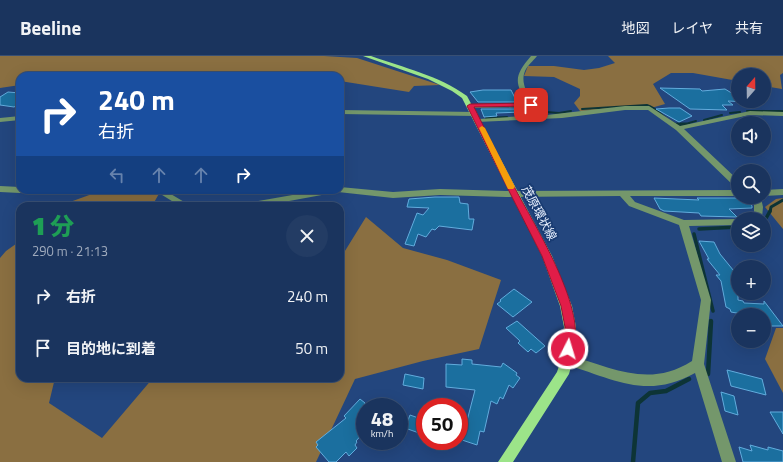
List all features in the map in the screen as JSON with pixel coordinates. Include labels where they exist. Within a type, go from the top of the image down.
[{"type":"main road","name":"茂原環状線","points":[[366,56],[442,82],[455,89],[465,97],[547,256],[566,306],[570,327],[567,360],[563,374],[505,462]]},
{"type":"street","points":[[534,56],[522,71],[521,80],[531,105],[544,117]]},
{"type":"street","points":[[475,114],[531,105]]},
{"type":"street","points":[[344,112],[475,114],[544,117],[625,108],[649,108],[679,128],[731,178]]},
{"type":"street","points":[[679,128],[750,113],[783,114]]},
{"type":"street","points":[[0,120],[16,118]]},
{"type":"street","points":[[0,189],[16,190]]},
{"type":"street","points":[[344,190],[393,195],[440,192],[506,194],[731,193]]},
{"type":"street","points":[[771,193],[783,192]]},
{"type":"street","points":[[622,193],[632,204],[683,223],[731,222]]},
{"type":"street","points":[[165,194],[180,202]]},
{"type":"street","points":[[269,202],[314,194]]},
{"type":"street","points":[[683,223],[706,300],[698,364],[729,462]]},
{"type":"street","points":[[567,360],[642,381],[667,379],[687,371],[698,364]]},
{"type":"shaded area","points":[[0,56],[324,56],[357,58],[440,85],[414,86],[409,92],[344,82],[344,72],[16,72],[16,86],[0,88]]},
{"type":"shaded area","points":[[608,56],[783,56],[783,73],[780,75],[782,89],[771,87],[771,68],[731,68],[731,80],[693,73],[671,73],[653,84],[665,104],[651,108],[580,111],[574,103],[580,96],[580,89],[554,77],[524,76],[528,66],[554,66],[584,70],[599,68],[615,63]]},
{"type":"shaded area","points":[[92,194],[159,194],[154,202],[70,202]]},
{"type":"shaded area","points":[[783,198],[783,229],[771,214],[771,212],[769,212],[765,207],[776,199]]},
{"type":"shaded area","points":[[366,217],[403,248],[447,260],[501,280],[479,349],[423,361],[355,379],[316,462],[0,462],[0,258],[6,251],[16,244],[16,382],[54,382],[49,403],[102,438],[150,382],[344,382],[344,253]]},
{"type":"shaded area","points":[[776,328],[783,328],[783,393],[765,359],[769,348],[771,348],[771,342]]},
{"type":"building","points":[[660,88],[700,89],[702,91],[725,89],[731,93],[731,101],[728,101],[731,105],[722,105],[727,110],[690,109]]},
{"type":"building","points":[[483,90],[511,90],[517,102],[478,102],[470,92]]},
{"type":"building","points":[[8,92],[16,93],[16,106],[0,105],[0,97]]},
{"type":"building","points":[[680,108],[692,116],[679,122],[656,109]]},
{"type":"building","points":[[481,109],[521,109],[523,112],[496,113],[497,116],[484,117]]},
{"type":"building","points":[[459,197],[460,203],[468,204],[469,219],[474,219],[472,230],[439,226],[435,230],[432,229],[426,237],[418,234],[414,246],[405,244],[417,213],[423,215],[429,208],[407,207],[409,199]]},
{"type":"building","points":[[654,198],[699,200],[697,198],[731,198],[731,204],[751,204],[752,206],[752,208],[729,209],[732,212],[731,217],[701,216],[699,213],[664,211],[660,209]]},
{"type":"building","points":[[699,241],[714,242],[720,254],[731,267],[731,300],[743,301],[744,303],[764,304],[764,301],[769,308],[731,308],[731,312],[730,309],[726,307],[721,281],[716,275],[720,275],[707,259],[709,259]]},
{"type":"building","points":[[514,289],[532,302],[513,317],[497,304]]},
{"type":"building","points":[[771,310],[783,326],[771,326]]},
{"type":"building","points":[[517,321],[545,346],[536,353],[531,349],[528,352],[518,343],[520,341],[506,328]]},
{"type":"building","points":[[462,359],[472,360],[472,364],[501,367],[503,363],[517,373],[516,375],[520,378],[513,388],[509,385],[503,399],[500,397],[497,404],[491,401],[484,432],[480,431],[477,445],[468,442],[468,417],[475,390],[446,387],[446,364],[462,365]]},
{"type":"building","points":[[727,370],[762,379],[766,395],[731,386]]},
{"type":"building","points":[[405,374],[424,378],[423,389],[403,385]]},
{"type":"building","points":[[721,392],[734,396],[738,415],[725,411]]},
{"type":"building","points":[[356,403],[356,449],[349,456],[346,452],[336,462],[329,462],[316,447],[318,445],[316,442],[346,418],[344,416]]},
{"type":"building","points":[[770,412],[783,412],[783,434]]},
{"type":"building","points":[[410,415],[416,417],[416,432],[408,429],[408,420]]},
{"type":"building","points":[[750,445],[768,450],[768,447],[783,451],[783,462],[743,462],[739,447],[752,451]]},
{"type":"waterway","points":[[582,109],[647,105],[675,124],[686,124]]},
{"type":"waterway","points":[[546,112],[559,113],[571,111]]},
{"type":"waterway","points":[[747,111],[783,111]]},
{"type":"waterway","points":[[730,113],[740,112]]},
{"type":"waterway","points":[[704,120],[722,115]]},
{"type":"waterway","points":[[486,118],[507,117]]},
{"type":"waterway","points":[[686,124],[696,121]]},
{"type":"waterway","points":[[677,124],[686,124]]},
{"type":"waterway","points":[[770,212],[771,207],[783,200]]},
{"type":"waterway","points":[[699,229],[731,227]]},
{"type":"waterway","points":[[694,234],[713,311]]},
{"type":"waterway","points":[[708,374],[711,321]]},
{"type":"waterway","points":[[633,462],[638,403],[650,393],[666,391],[689,379]]},
{"type":"slow traffic","points":[[482,128],[511,187]]},
{"type":"route","points":[[531,105],[470,106],[547,256],[566,306],[570,327],[568,349]]}]
